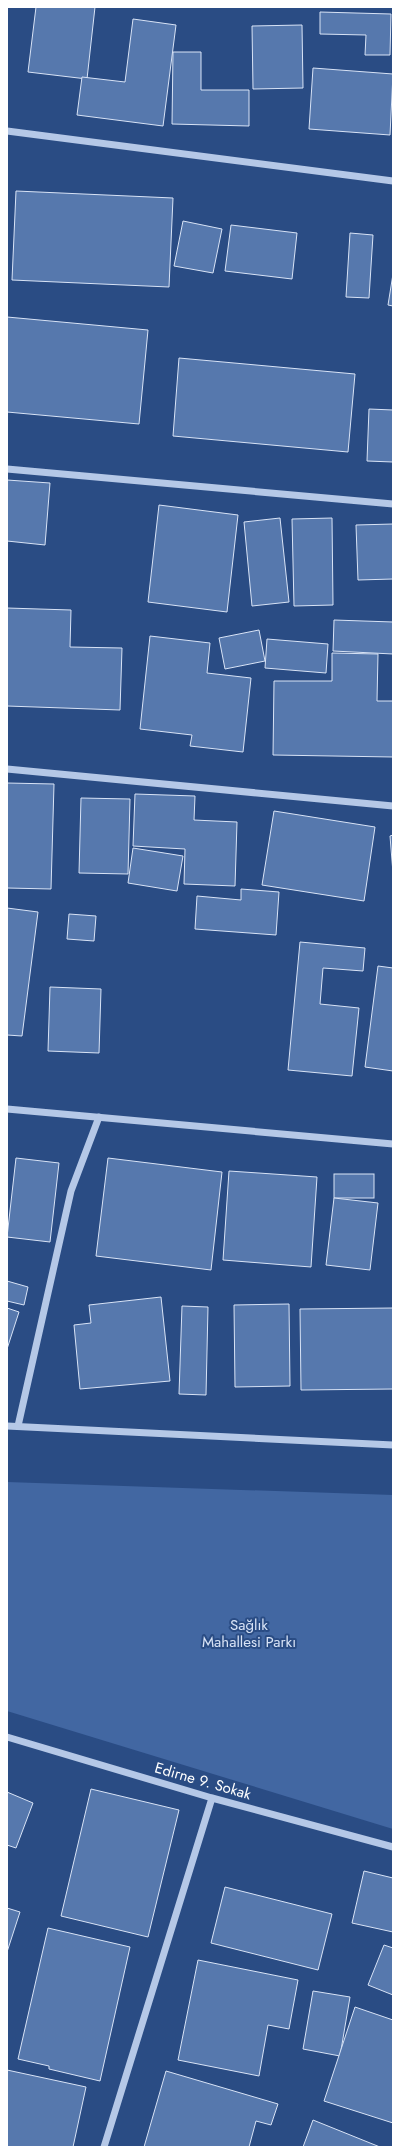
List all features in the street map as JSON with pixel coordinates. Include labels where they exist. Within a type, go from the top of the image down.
[{"type":"street","points":[[7,131],[393,181]]},
{"type":"street","points":[[7,469],[393,504]]},
{"type":"street","points":[[7,769],[393,806]]},
{"type":"street","points":[[7,1109],[393,1144]]},
{"type":"street","points":[[18,1426],[71,1191],[99,1117]]},
{"type":"street","points":[[7,1426],[393,1445]]},
{"type":"street","name":"Edirne 9. Sokak","points":[[7,1737],[212,1798],[393,1847]]},
{"type":"street","points":[[104,2147],[212,1798]]},
{"type":"green space","name":"Sağlık Mahallesi Parkı","points":[[7,1482],[393,1495],[393,1829],[7,1711]]},
{"type":"building","points":[[36,7],[95,7],[87,79],[28,72]]},
{"type":"building","points":[[320,12],[391,14],[390,55],[365,55],[366,35],[320,34]]},
{"type":"building","points":[[133,19],[176,25],[163,126],[77,115],[82,77],[125,82]]},
{"type":"building","points":[[302,25],[303,88],[253,89],[252,26]]},
{"type":"building","points":[[173,52],[201,52],[201,90],[249,90],[249,126],[172,124]]},
{"type":"building","points":[[313,68],[393,74],[390,135],[309,129]]},
{"type":"building","points":[[16,191],[173,198],[169,287],[12,280]]},
{"type":"building","points":[[183,221],[222,229],[213,273],[174,266]]},
{"type":"building","points":[[231,225],[297,233],[292,279],[225,271]]},
{"type":"building","points":[[350,233],[373,235],[369,298],[346,297]]},
{"type":"building","points":[[393,274],[393,306],[388,305]]},
{"type":"building","points":[[7,317],[148,330],[139,424],[7,412]]},
{"type":"building","points":[[179,358],[355,374],[348,452],[173,436]]},
{"type":"building","points":[[369,409],[393,410],[393,462],[367,461]]},
{"type":"building","points":[[7,480],[50,483],[45,545],[7,541]]},
{"type":"building","points":[[159,505],[238,515],[227,612],[148,602]]},
{"type":"building","points":[[280,518],[289,602],[252,606],[244,522]]},
{"type":"building","points":[[332,518],[333,605],[294,606],[292,519]]},
{"type":"building","points":[[393,524],[393,579],[358,580],[356,525]]},
{"type":"building","points":[[7,608],[71,610],[70,647],[122,648],[120,710],[7,706]]},
{"type":"building","points":[[334,620],[393,622],[393,654],[333,651]]},
{"type":"building","points":[[259,630],[265,661],[225,669],[219,638]]},
{"type":"building","points":[[150,636],[210,643],[207,673],[251,678],[243,752],[190,746],[192,735],[140,729]]},
{"type":"building","points":[[267,639],[328,644],[326,673],[265,668]]},
{"type":"building","points":[[332,653],[378,654],[377,701],[393,701],[393,757],[273,755],[274,681],[332,681]]},
{"type":"building","points":[[7,783],[54,784],[51,889],[7,888]]},
{"type":"building","points":[[135,794],[195,796],[194,820],[237,822],[235,886],[184,884],[185,849],[133,846]]},
{"type":"building","points":[[81,798],[130,799],[128,874],[79,873]]},
{"type":"building","points":[[274,811],[375,827],[364,901],[262,885]]},
{"type":"building","points":[[393,835],[393,873],[390,836]]},
{"type":"building","points":[[133,848],[183,856],[177,891],[128,883]]},
{"type":"building","points":[[241,889],[279,892],[276,935],[195,929],[197,896],[241,900]]},
{"type":"building","points":[[7,908],[38,912],[22,1036],[7,1035]]},
{"type":"building","points":[[69,914],[96,916],[94,941],[67,939]]},
{"type":"building","points":[[300,942],[365,948],[363,971],[323,968],[320,1004],[359,1008],[352,1076],[288,1070]]},
{"type":"building","points":[[378,966],[393,968],[393,1071],[365,1067]]},
{"type":"building","points":[[50,987],[101,989],[99,1053],[48,1051]]},
{"type":"building","points":[[16,1158],[59,1163],[50,1242],[7,1237]]},
{"type":"building","points":[[108,1158],[222,1172],[211,1270],[96,1256]]},
{"type":"building","points":[[229,1171],[317,1177],[311,1267],[223,1260]]},
{"type":"building","points":[[334,1174],[374,1174],[374,1198],[334,1198]]},
{"type":"building","points":[[334,1198],[378,1203],[370,1270],[326,1265]]},
{"type":"building","points":[[7,1281],[28,1287],[24,1305],[7,1301]]},
{"type":"building","points":[[161,1297],[170,1381],[80,1389],[74,1325],[91,1323],[89,1305]]},
{"type":"building","points":[[289,1304],[290,1386],[235,1387],[234,1305]]},
{"type":"building","points":[[182,1306],[208,1307],[206,1395],[179,1394]]},
{"type":"building","points":[[7,1308],[19,1312],[7,1349]]},
{"type":"building","points":[[393,1308],[393,1389],[301,1390],[300,1309]]},
{"type":"building","points":[[91,1789],[179,1810],[148,1937],[61,1916]]},
{"type":"building","points":[[7,1792],[33,1803],[16,1848],[7,1845]]},
{"type":"building","points":[[364,1871],[393,1878],[393,1932],[352,1923]]},
{"type":"building","points":[[225,1887],[332,1914],[318,1970],[211,1943]]},
{"type":"building","points":[[7,1908],[20,1912],[7,1952]]},
{"type":"building","points":[[48,1928],[130,1947],[100,2081],[49,2069],[49,2066],[18,2059]]},
{"type":"building","points":[[384,1945],[393,1948],[393,1995],[368,1985]]},
{"type":"building","points":[[198,1960],[298,1980],[289,2029],[268,2025],[259,2076],[178,2060]]},
{"type":"building","points":[[313,1991],[350,1997],[340,2056],[303,2049]]},
{"type":"building","points":[[355,2007],[393,2020],[393,2123],[324,2101]]},
{"type":"building","points":[[7,2070],[86,2087],[73,2147],[7,2147]]},
{"type":"building","points":[[166,2071],[278,2104],[271,2125],[256,2121],[249,2147],[144,2147]]},
{"type":"building","points":[[313,2120],[380,2147],[303,2147]]}]
